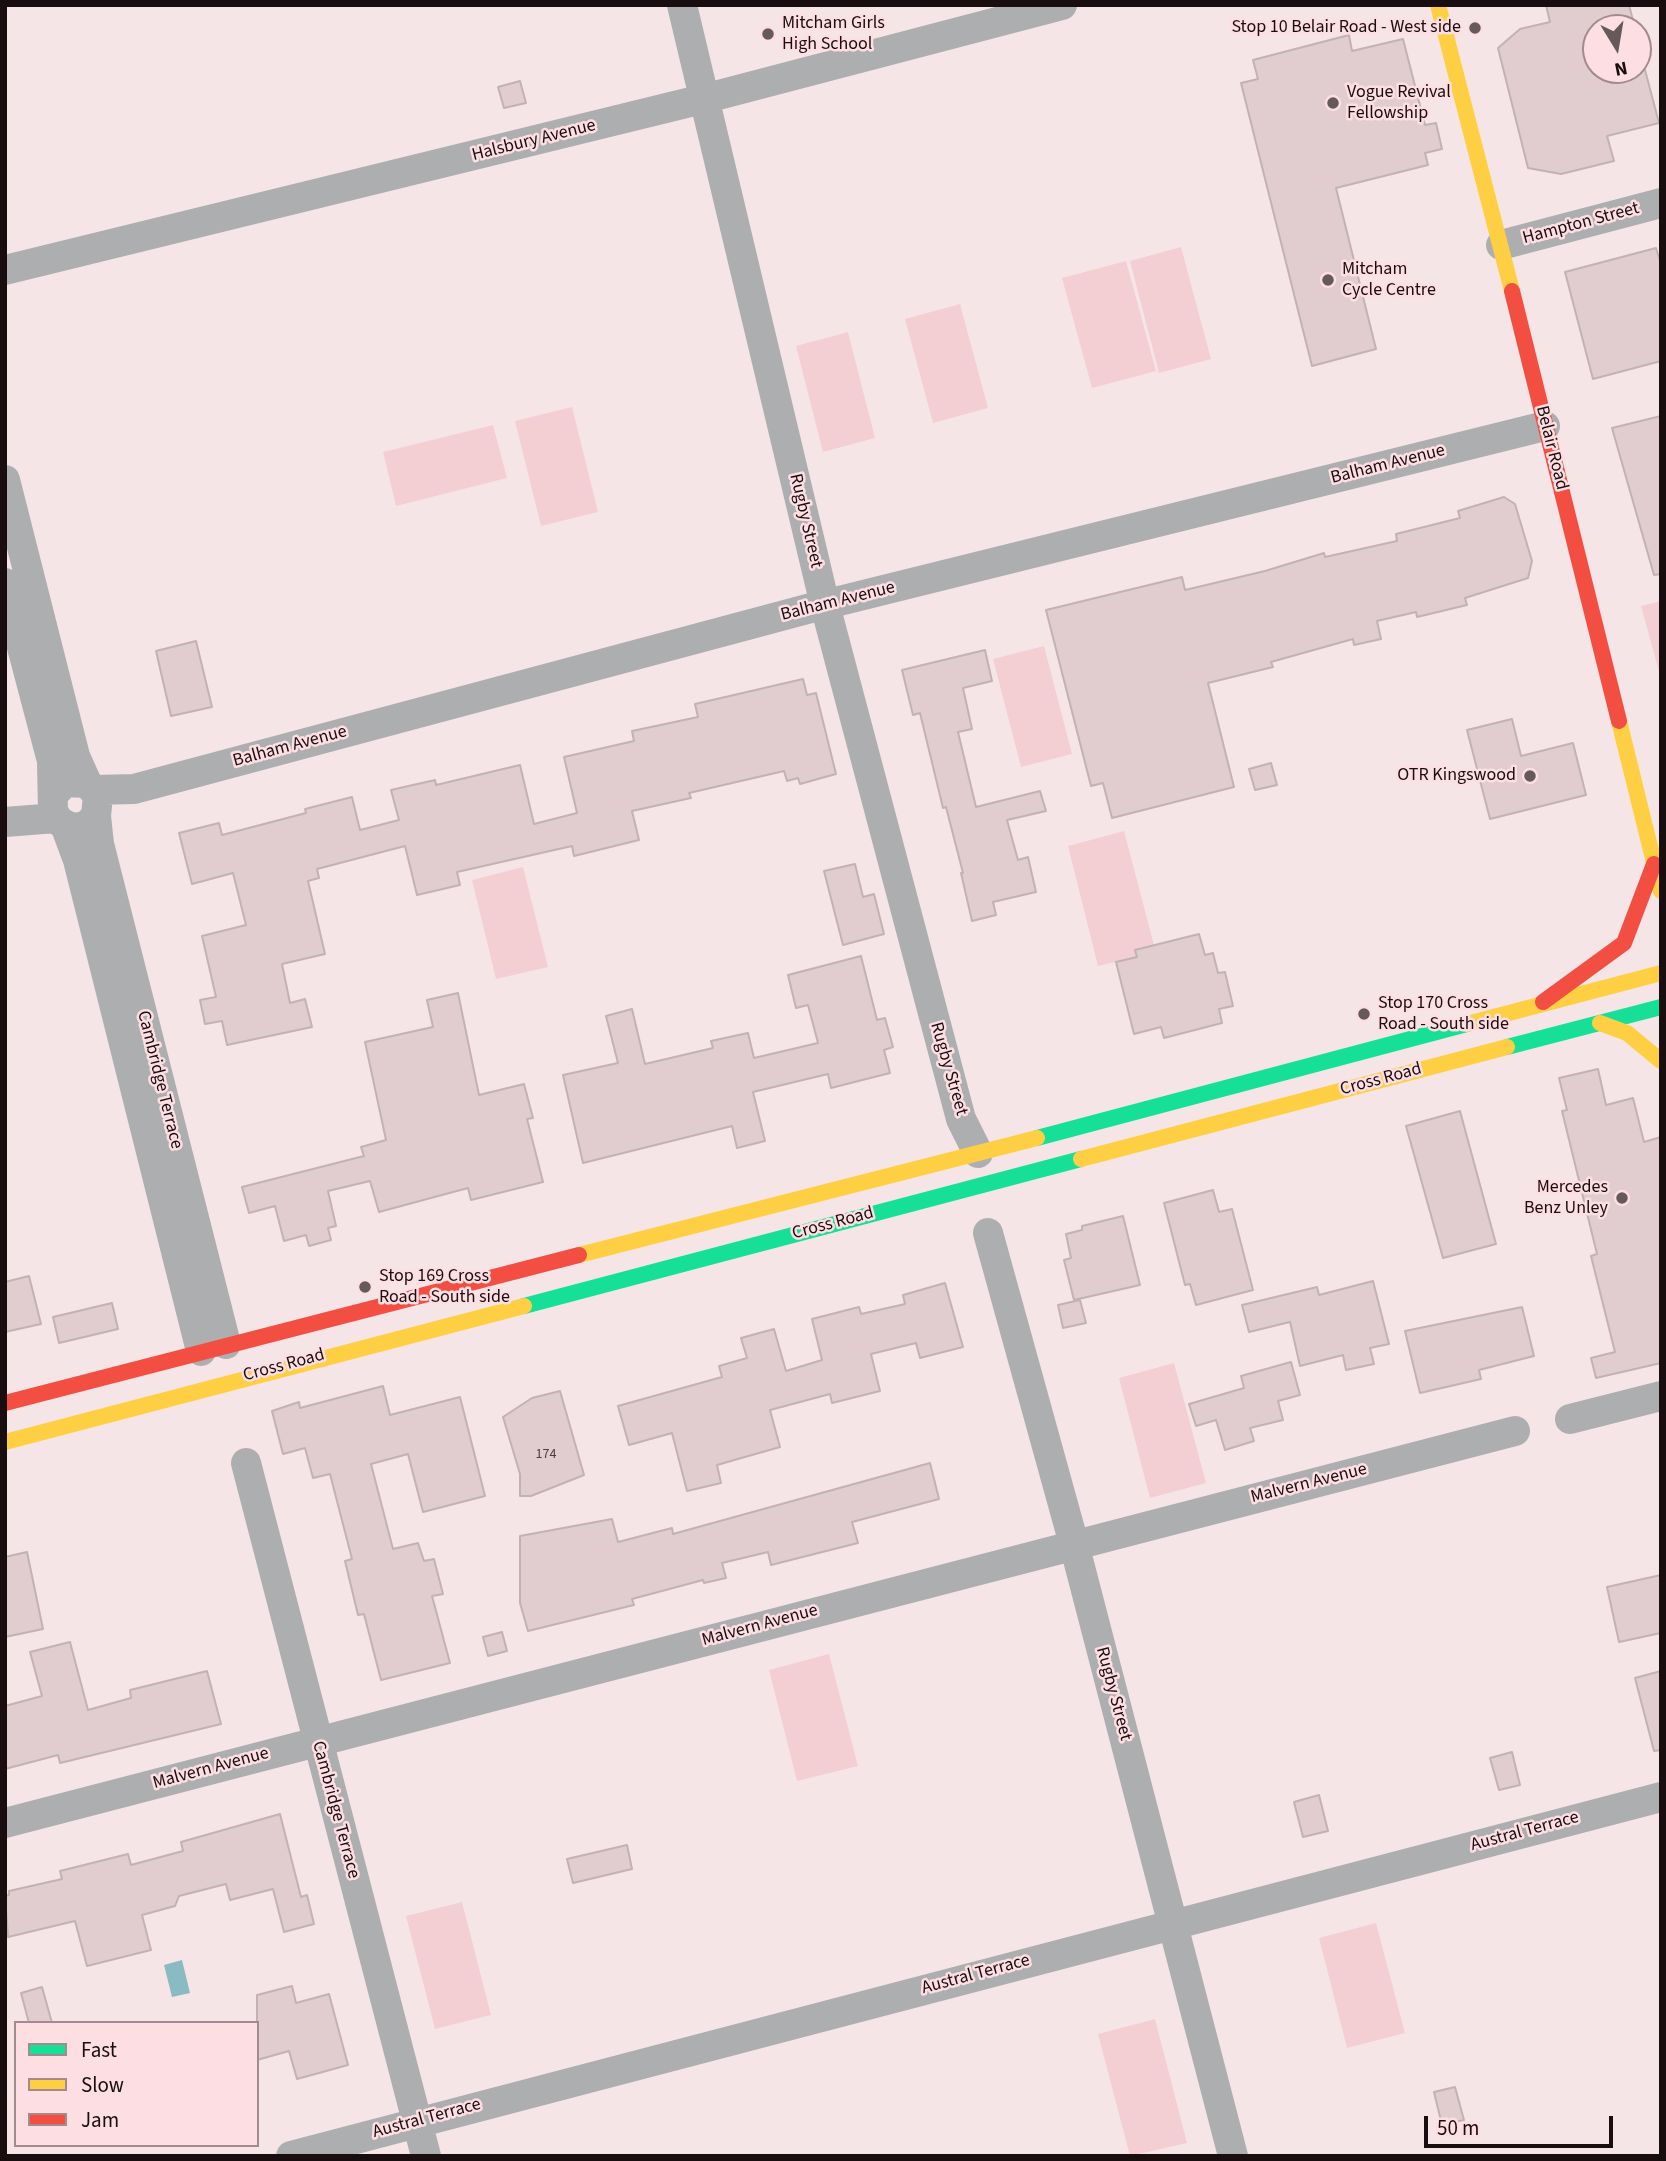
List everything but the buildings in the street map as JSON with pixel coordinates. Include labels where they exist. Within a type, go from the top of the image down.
[{"type":"main road","name":"Belair Road","points":[[1438,5],[1501,245],[1661,891]]},
{"type":"main road","points":[[1543,1002],[1624,943],[1654,864]]},
{"type":"main road","name":"Cross Road","points":[[5,1403],[213,1347],[978,1153],[1661,973]]},
{"type":"main road","name":"Cross Road","points":[[5,1442],[222,1382],[1661,1007]]},
{"type":"main road","points":[[1601,1023],[1627,1033],[1661,1061]]},
{"type":"main road","points":[[213,1347],[222,1382]]},
{"type":"main road","points":[[213,1347],[222,1382]]},
{"type":"street","name":"Rugby Street","points":[[682,5],[707,99],[825,605],[961,1119],[978,1153]]},
{"type":"street","name":"Halsbury Avenue","points":[[5,270],[707,99],[1062,5]]},
{"type":"street","name":"Hampton Street","points":[[1501,245],[1661,203]]},
{"type":"street","name":"Balham Avenue","points":[[95,799],[825,605],[1545,426]]},
{"type":"street","name":"Cambridge Terrace","points":[[5,480],[14,548],[52,761],[57,809],[102,903]]},
{"type":"street","name":"Cambridge Terrace","points":[[5,583],[28,622],[75,756],[95,799],[102,903],[213,1347]]},
{"type":"street","points":[[9,821],[57,809],[86,826],[95,799],[65,782],[57,809]]},
{"type":"street","name":"Rugby Street","points":[[988,1233],[1074,1544],[1233,2156]]},
{"type":"street","points":[[1570,1419],[1661,1396]]},
{"type":"street","name":"Malvern Avenue","points":[[5,1823],[1515,1431]]},
{"type":"street","name":"Cambridge Terrace","points":[[246,1463],[316,1742],[426,2156]]},
{"type":"street","name":"Austral Terrace","points":[[291,2156],[1661,1797]]},
{"type":"shaded area","points":[[1181,247],[1211,359],[1159,373],[1130,261]]},
{"type":"shaded area","points":[[1126,261],[1156,371],[1092,388],[1062,278]]},
{"type":"shaded area","points":[[960,304],[988,408],[933,423],[905,319]]},
{"type":"shaded area","points":[[848,332],[875,438],[823,452],[796,346]]},
{"type":"shaded area","points":[[572,407],[598,512],[541,526],[515,421]]},
{"type":"shaded area","points":[[493,425],[507,478],[396,506],[383,452]]},
{"type":"shaded area","points":[[1661,601],[1661,679],[1641,606]]},
{"type":"shaded area","points":[[1044,646],[1072,754],[1021,767],[993,659]]},
{"type":"shaded area","points":[[1124,831],[1154,945],[1135,950],[1137,957],[1098,966],[1068,846]]},
{"type":"shaded area","points":[[523,867],[548,967],[496,979],[472,880]]},
{"type":"shaded area","points":[[1174,1363],[1206,1483],[1150,1498],[1119,1378]]},
{"type":"shaded area","points":[[829,1654],[858,1766],[797,1781],[769,1670]]},
{"type":"shaded area","points":[[462,1902],[491,2015],[435,2029],[406,1916]]},
{"type":"shaded area","points":[[1376,1923],[1405,2033],[1347,2048],[1319,1938]]},
{"type":"shaded area","points":[[1155,2019],[1187,2143],[1130,2156],[1098,2034]]},
{"type":"water","points":[[182,1960],[190,1993],[172,1997],[164,1965]]},
{"type":"traffic: fast","points":[[1507,1047],[1661,1007]]},
{"type":"traffic: fast","points":[[1037,1138],[1467,1024]]},
{"type":"traffic: fast","points":[[524,1306],[1081,1159]]},
{"type":"traffic: slow","points":[[1438,5],[1512,291]]},
{"type":"traffic: slow","points":[[1619,721],[1661,891]]},
{"type":"traffic: slow","points":[[1467,1024],[1661,973]]},
{"type":"traffic: slow","points":[[1600,1023],[1627,1033],[1661,1061]]},
{"type":"traffic: slow","points":[[1081,1159],[1507,1047]]},
{"type":"traffic: slow","points":[[579,1255],[1037,1138]]},
{"type":"traffic: slow","points":[[5,1442],[524,1306]]},
{"type":"traffic: jam","points":[[1512,291],[1619,721]]},
{"type":"traffic: jam","points":[[1543,1002],[1624,943],[1654,864]]},
{"type":"traffic: jam","points":[[5,1403],[579,1255]]},
{"type":"place","name":"Stop 10 Belair Road - West side","points":[[1475,28]]},
{"type":"place","name":"Mitcham Girls High School","points":[[768,34]]},
{"type":"place","name":"Vogue Revival Fellowship","points":[[1333,103]]},
{"type":"place","name":"Mitcham Cycle Centre","points":[[1328,280]]},
{"type":"place","name":"OTR Kingswood","points":[[1530,776]]},
{"type":"place","name":"Stop 170 Cross Road - South side","points":[[1364,1014]]},
{"type":"place","name":"Mercedes Benz Unley","points":[[1622,1198]]},
{"type":"place","name":"Stop 169 Cross Road - South side","points":[[365,1287]]}]
